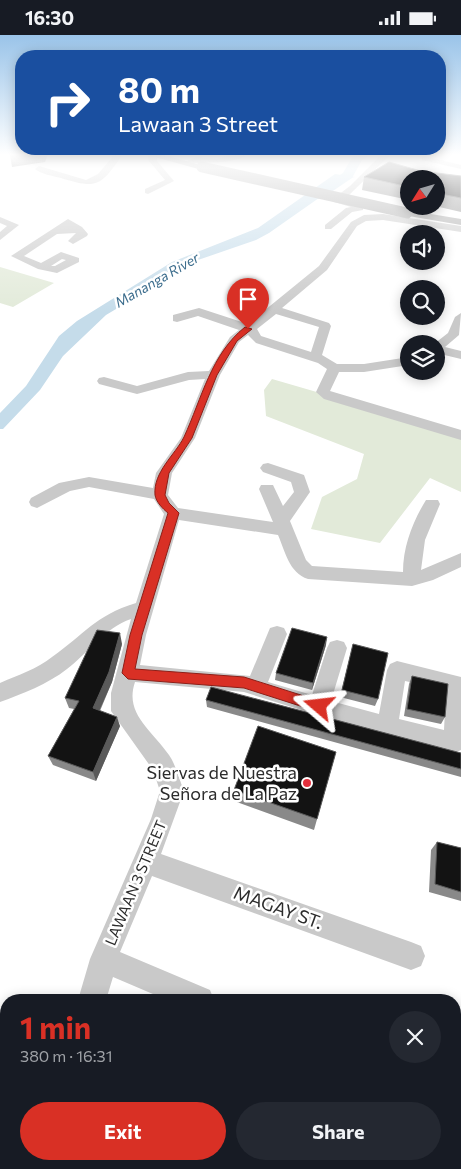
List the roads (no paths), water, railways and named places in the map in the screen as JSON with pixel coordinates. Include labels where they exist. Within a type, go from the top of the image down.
[{"type":"main road","points":[[440,215],[461,220]]},
{"type":"street","points":[[358,207],[365,213]]},
{"type":"street","points":[[328,227],[349,210],[461,229]]},
{"type":"street","points":[[283,525],[174,513],[164,504],[160,495],[164,473],[188,438],[213,375],[234,340],[323,268],[354,224],[365,213]]},
{"type":"street","points":[[0,219],[14,225],[0,238]]},
{"type":"street","points":[[42,267],[16,256],[24,245],[55,231],[66,232],[79,229],[84,234],[73,241]]},
{"type":"street","points":[[0,238],[24,245]]},
{"type":"street","points":[[273,309],[325,326],[318,352],[314,357]]},
{"type":"street","points":[[177,318],[199,312],[249,328],[260,340],[314,357],[329,363],[334,368],[364,368],[400,362]]},
{"type":"street","points":[[445,341],[453,335],[461,317]]},
{"type":"street","points":[[445,351],[461,355]]},
{"type":"street","points":[[334,368],[323,392],[330,396],[461,435]]},
{"type":"street","points":[[104,381],[138,390],[188,376],[213,375]]},
{"type":"street","points":[[268,468],[298,479],[302,492],[283,525]]},
{"type":"street","points":[[37,502],[65,487],[89,482],[160,495]]},
{"type":"street","points":[[268,489],[299,564],[308,572],[412,579],[427,575],[461,560]]},
{"type":"street","points":[[412,579],[411,561],[414,541],[432,504]]},
{"type":"street","name":"LAWAAN 3 STREET","points":[[94,994],[104,959],[144,861],[164,820],[172,791],[162,764],[122,711],[121,693],[128,673],[130,658],[144,608],[174,513]]},
{"type":"street","points":[[0,693],[52,668],[96,630],[121,615],[144,608]]},
{"type":"street","points":[[256,687],[277,634]]},
{"type":"street","points":[[319,706],[337,648]]},
{"type":"street","points":[[128,673],[216,680],[256,687],[387,727],[454,743],[458,736],[457,684],[397,670],[387,727]]},
{"type":"street","name":"MAGAY ST.","points":[[144,861],[411,956]]},
{"type":"street","points":[[104,959],[186,994]]},
{"type":"water","name":"Mananga River","points":[[288,207],[306,207],[269,233],[256,240],[198,260],[106,315],[63,356],[40,390],[3,429],[0,429],[0,413],[26,386],[59,336],[77,321],[172,262],[258,228]]},
{"type":"place","name":"Siervas de Nuestra Señora de La Paz","points":[[307,783]]}]
